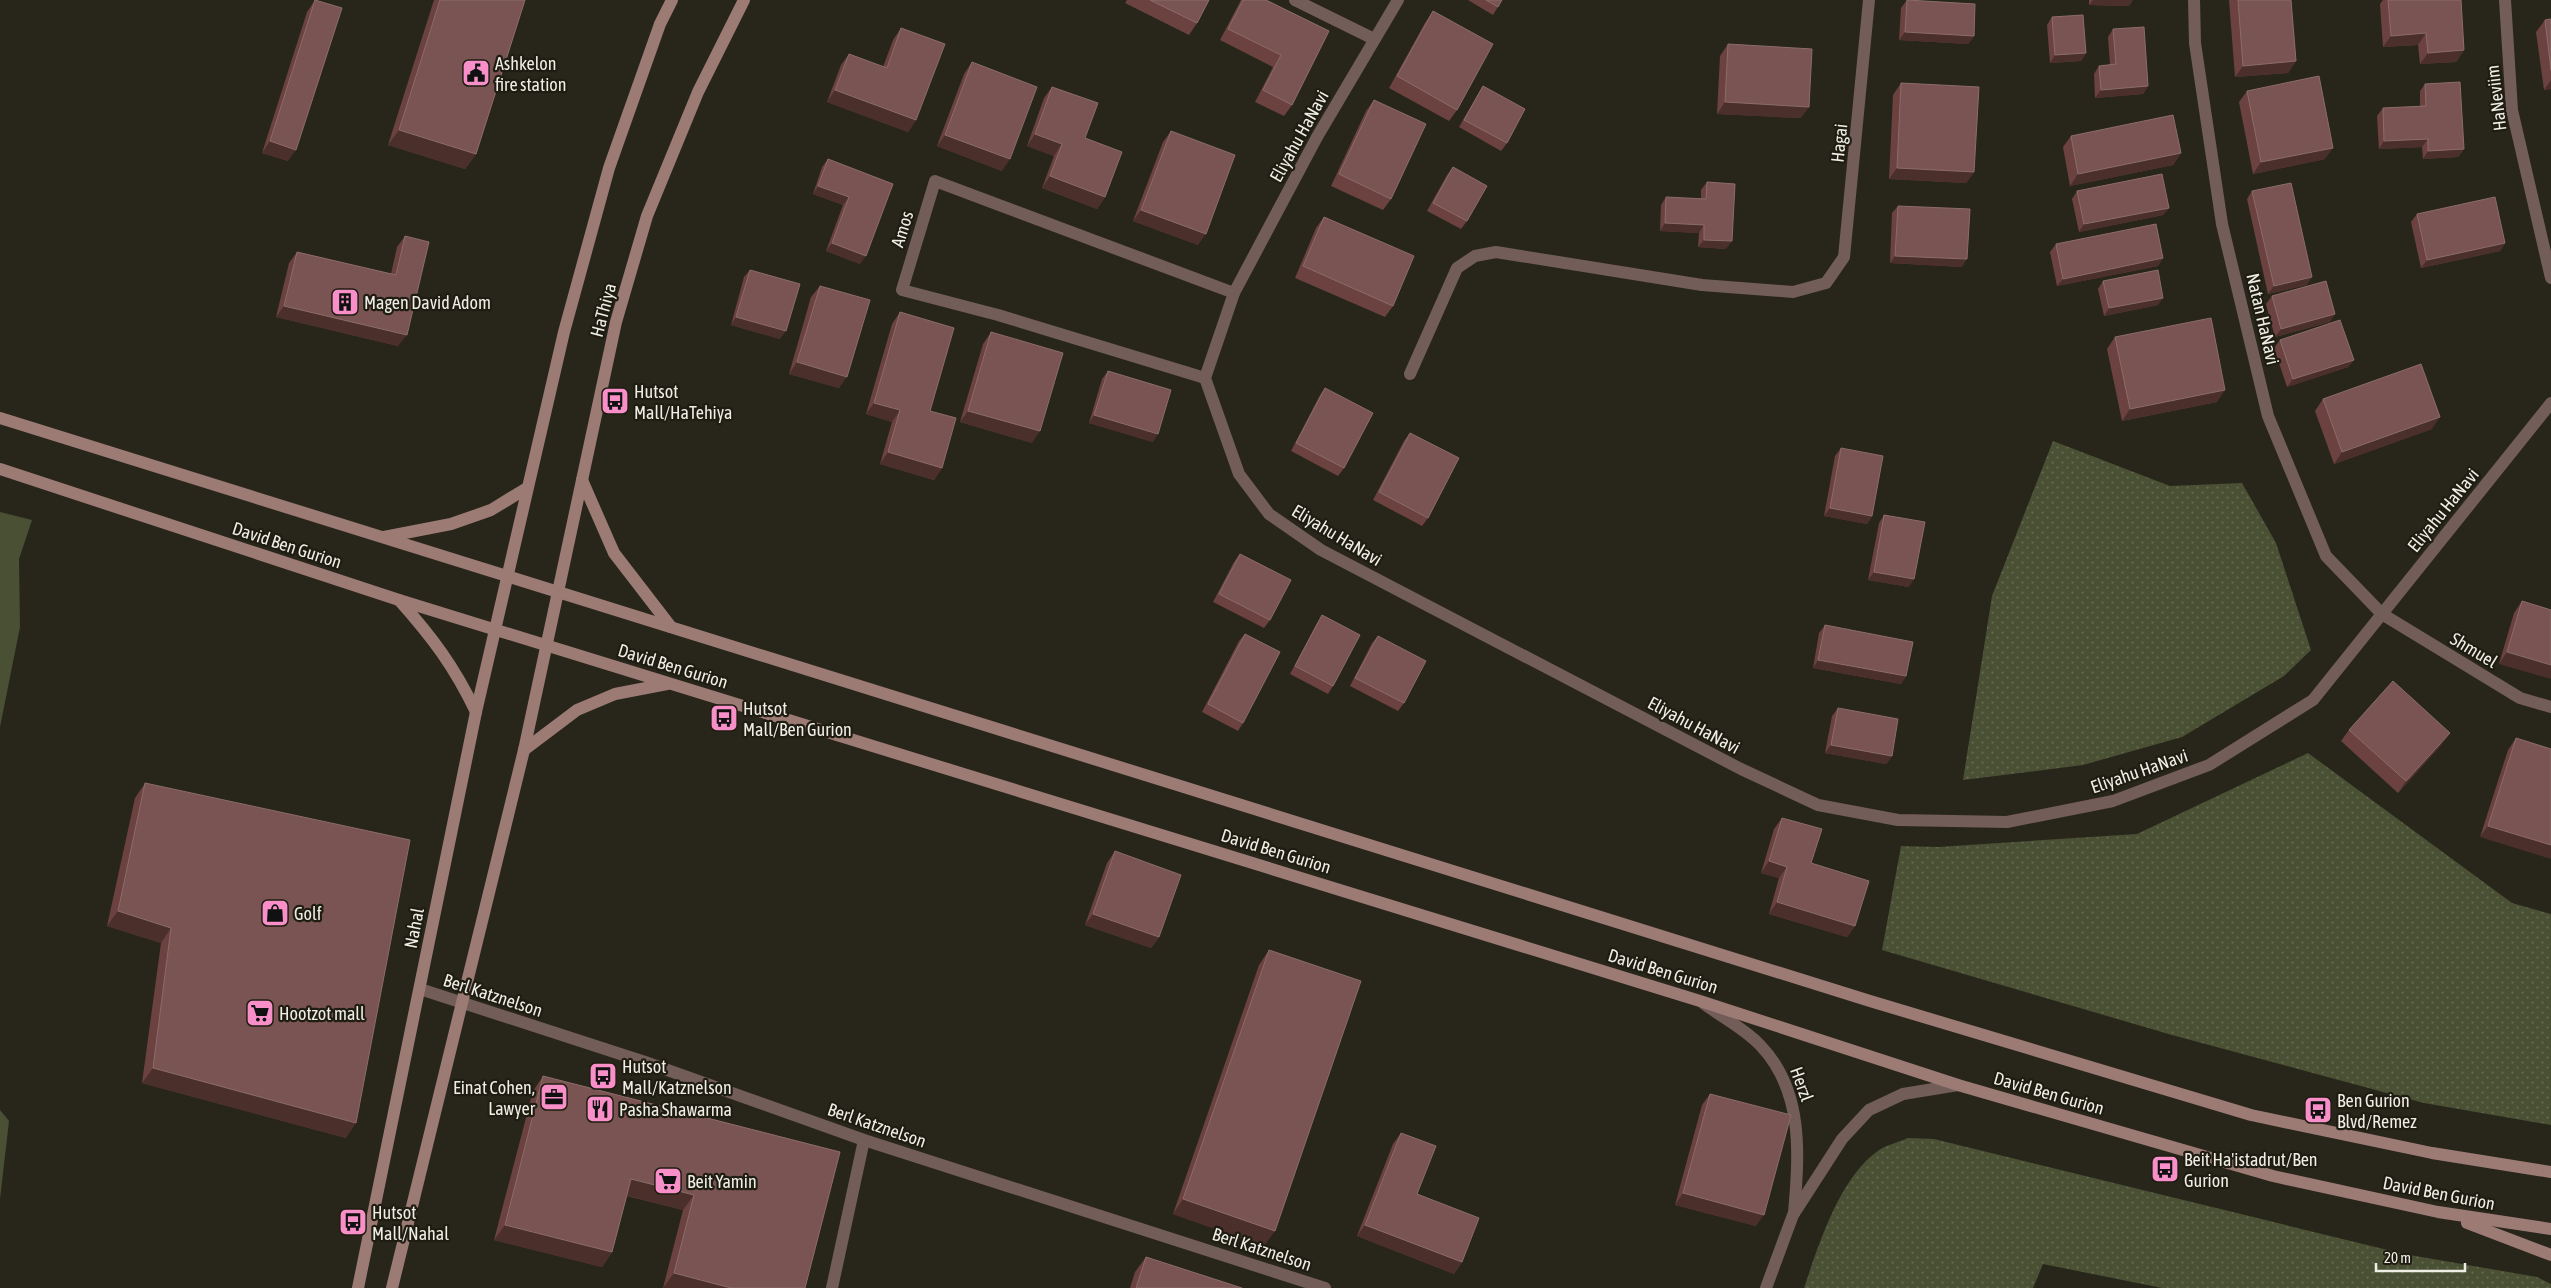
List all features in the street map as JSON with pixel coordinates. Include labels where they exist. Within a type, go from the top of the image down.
[{"type":"main road","name":"HaThiya","points":[[506,576],[564,332],[609,168],[660,24],[672,0]]},
{"type":"main road","name":"HaThiya","points":[[546,646],[616,322],[647,216],[698,92],[744,0]]},
{"type":"main road","name":"David Ben Gurion","points":[[0,418],[1870,1001],[2242,1112],[2432,1153],[2551,1172]]},
{"type":"main road","name":"David Ben Gurion","points":[[0,469],[494,630],[1700,1000],[1958,1085],[2272,1176],[2438,1212],[2551,1229]]},
{"type":"main road","points":[[582,480],[614,553],[671,627]]},
{"type":"main road","points":[[382,537],[451,524],[491,510],[527,488]]},
{"type":"main road","name":"Nahal","points":[[358,1288],[476,712],[506,576]]},
{"type":"main road","points":[[399,600],[434,640],[460,679],[476,712]]},
{"type":"main road","points":[[392,1288],[524,750],[546,646]]},
{"type":"main road","points":[[524,750],[578,710],[615,694],[670,684]]},
{"type":"main road","points":[[2438,1212],[2551,1255]]},
{"type":"street","points":[[1295,0],[1374,39]]},
{"type":"street","name":"Eliyahu HaNavi","points":[[1398,0],[1317,137],[1234,293],[1205,378],[1239,474],[1269,514],[1321,550],[1741,769],[1818,805],[1898,820],[2007,822],[2113,801],[2209,765],[2313,700],[2551,403]]},
{"type":"street","name":"Hagai","points":[[1410,374],[1457,268],[1475,256],[1496,252],[1702,285],[1793,292],[1826,283],[1844,257],[1869,0]]},
{"type":"street","name":"Natan HaNavi","points":[[2194,0],[2195,43],[2222,224],[2268,416],[2326,556],[2382,614]]},
{"type":"street","name":"HaNeviim","points":[[2505,0],[2512,110],[2551,278]]},
{"type":"street","name":"Amos","points":[[1205,378],[998,315],[902,290],[934,181],[1234,293]]},
{"type":"street","name":"Shmuel","points":[[2382,614],[2520,698],[2551,707]]},
{"type":"street","name":"Berl Katznelson","points":[[420,989],[645,1062],[864,1140],[1325,1288]]},
{"type":"street","name":"Herzl","points":[[1700,1000],[1760,1044],[1784,1076],[1794,1113],[1799,1160],[1793,1215]]},
{"type":"street","name":"Herzl","points":[[1766,1288],[1793,1215],[1842,1140],[1869,1110],[1903,1094],[1958,1085]]},
{"type":"street","points":[[832,1288],[864,1140]]},
{"type":"green space","points":[[2053,441],[2170,486],[2242,483],[2276,543],[2311,650],[2284,676],[2182,737],[2083,765],[1963,780],[1992,596]]},
{"type":"green space","points":[[0,512],[32,520],[19,559],[20,627],[0,727]]},
{"type":"green space","points":[[2308,753],[2512,903],[2551,914],[2551,1125],[2424,1103],[2172,1035],[1882,950],[1901,846],[1938,847],[2137,834]]},
{"type":"green space","points":[[0,1110],[9,1121],[0,1199]]},
{"type":"green space","points":[[1908,1138],[1934,1139],[2404,1254],[2537,1277],[2551,1284],[2551,1288],[2162,1288],[2043,1264],[2033,1288],[1804,1288],[1832,1213],[1853,1177],[1865,1162],[1879,1150]]},
{"type":"building","points":[[315,0],[342,8],[296,150],[270,141]]},
{"type":"building","points":[[440,0],[525,0],[476,154],[399,130]]},
{"type":"building","points":[[1150,0],[1209,0],[1197,23]]},
{"type":"building","points":[[1243,0],[1266,0],[1329,31],[1292,105],[1263,90],[1281,55],[1228,29]]},
{"type":"building","points":[[1486,0],[1502,0],[1498,7]]},
{"type":"building","points":[[1907,0],[1975,4],[1974,36],[1905,32]]},
{"type":"building","points":[[2238,0],[2291,0],[2296,61],[2243,66]]},
{"type":"building","points":[[2388,0],[2461,0],[2464,50],[2428,53],[2426,33],[2391,36]]},
{"type":"building","points":[[1433,11],[1493,44],[1457,110],[1397,76]]},
{"type":"building","points":[[2083,15],[2086,53],[2055,55],[2052,17]]},
{"type":"building","points":[[2551,19],[2551,70],[2545,20]]},
{"type":"building","points":[[2144,27],[2148,86],[2101,90],[2099,66],[2116,64],[2113,29]]},
{"type":"building","points":[[901,28],[945,44],[916,120],[835,90],[849,54],[887,68]]},
{"type":"building","points":[[1728,44],[1812,49],[1809,107],[1725,102]]},
{"type":"building","points":[[972,62],[1037,87],[1010,159],[945,135]]},
{"type":"building","points":[[2319,76],[2333,148],[2261,162],[2247,91]]},
{"type":"building","points":[[2460,82],[2464,149],[2428,151],[2428,139],[2384,141],[2383,108],[2426,106],[2425,84]]},
{"type":"building","points":[[1901,83],[1979,87],[1974,172],[1897,168]]},
{"type":"building","points":[[1483,86],[1525,109],[1507,143],[1464,120]]},
{"type":"building","points":[[1052,87],[1098,103],[1085,138],[1122,152],[1105,197],[1050,176],[1062,144],[1035,134]]},
{"type":"building","points":[[1374,100],[1426,124],[1391,199],[1339,174]]},
{"type":"building","points":[[2173,115],[2181,153],[2078,174],[2071,136]]},
{"type":"building","points":[[1171,131],[1235,155],[1206,234],[1141,210]]},
{"type":"building","points":[[828,159],[893,184],[866,256],[832,243],[849,197],[818,186]]},
{"type":"building","points":[[1453,167],[1487,186],[1467,221],[1433,203]]},
{"type":"building","points":[[2162,174],[2169,208],[2084,224],[2077,191]]},
{"type":"building","points":[[1707,182],[1735,184],[1732,241],[1704,240],[1704,225],[1665,223],[1666,197],[1706,199]]},
{"type":"building","points":[[2291,183],[2312,277],[2274,286],[2252,191]]},
{"type":"building","points":[[2495,197],[2505,243],[2427,260],[2417,214]]},
{"type":"building","points":[[1898,206],[1970,209],[1967,259],[1895,256]]},
{"type":"building","points":[[1324,217],[1414,256],[1393,306],[1303,266]]},
{"type":"building","points":[[2156,224],[2163,258],[2063,279],[2056,244]]},
{"type":"building","name":"Magen David Adom","points":[[405,236],[429,242],[407,335],[284,306],[297,252],[396,275]]},
{"type":"building","points":[[750,270],[800,284],[786,331],[736,317]]},
{"type":"building","points":[[2158,270],[2163,298],[2109,308],[2103,281]]},
{"type":"building","points":[[2326,281],[2335,314],[2281,329],[2272,296]]},
{"type":"building","points":[[820,286],[870,300],[847,377],[797,362]]},
{"type":"building","points":[[900,312],[954,328],[930,411],[956,418],[942,468],[888,452],[900,410],[874,403]]},
{"type":"building","points":[[2211,318],[2225,390],[2130,409],[2115,337]]},
{"type":"building","points":[[2340,320],[2354,360],[2293,379],[2280,340]]},
{"type":"building","points":[[991,332],[1063,353],[1040,431],[968,411]]},
{"type":"building","points":[[2421,364],[2440,417],[2342,452],[2323,399]]},
{"type":"building","points":[[1108,371],[1171,390],[1158,434],[1094,415]]},
{"type":"building","points":[[1325,388],[1373,413],[1344,468],[1296,443]]},
{"type":"building","points":[[1410,433],[1459,458],[1428,518],[1379,492]]},
{"type":"building","points":[[1841,448],[1883,456],[1872,516],[1830,508]]},
{"type":"building","points":[[1884,515],[1925,522],[1914,579],[1874,572]]},
{"type":"building","points":[[1240,554],[1291,580],[1270,620],[1219,594]]},
{"type":"building","points":[[2522,601],[2551,610],[2551,665],[2507,652]]},
{"type":"building","points":[[1322,615],[1360,635],[1333,686],[1295,666]]},
{"type":"building","points":[[1825,625],[1913,642],[1906,676],[1818,660]]},
{"type":"building","points":[[1245,634],[1280,652],[1243,723],[1208,704]]},
{"type":"building","points":[[1378,636],[1426,661],[1404,703],[1355,678]]},
{"type":"building","points":[[2393,681],[2450,733],[2406,781],[2349,730]]},
{"type":"building","points":[[1838,708],[1898,719],[1892,756],[1831,745]]},
{"type":"building","points":[[2516,738],[2551,749],[2551,845],[2488,826]]},
{"type":"building","name":"Hootzot mall","points":[[145,783],[410,840],[356,1123],[153,1068],[171,928],[118,911]]},
{"type":"building","points":[[1782,818],[1822,829],[1811,863],[1869,881],[1855,926],[1777,902],[1787,867],[1769,861]]},
{"type":"building","points":[[1115,851],[1181,875],[1159,937],[1093,914]]},
{"type":"building","points":[[1269,950],[1361,981],[1275,1231],[1183,1199]]},
{"type":"building","name":"Beit Yamin","points":[[543,1076],[840,1152],[805,1288],[731,1288],[674,1273],[694,1195],[631,1179],[612,1252],[505,1225]]},
{"type":"building","points":[[1710,1094],[1791,1115],[1764,1215],[1683,1193]]},
{"type":"building","points":[[1401,1133],[1436,1146],[1417,1194],[1479,1218],[1462,1262],[1365,1225]]},
{"type":"building","points":[[1146,1257],[1242,1288],[1136,1288]]},
{"type":"place","name":"Ashkelon fire station","points":[[476,73]]},
{"type":"place","name":"Magen David Adom","points":[[345,302]]},
{"type":"place","name":"Hutsot Mall/HaTehiya","points":[[615,401]]},
{"type":"place","name":"Hutsot Mall/Ben Gurion","points":[[724,718]]},
{"type":"place","name":"Golf","points":[[275,913]]},
{"type":"place","name":"Hootzot mall","points":[[260,1013]]},
{"type":"place","name":"Hutsot Mall/Katznelson","points":[[603,1076]]},
{"type":"place","name":"Einat Cohen, Lawyer","points":[[554,1097]]},
{"type":"place","name":"Pasha Shawarma","points":[[600,1109]]},
{"type":"place","name":"Ben Gurion Blvd/Remez","points":[[2318,1110]]},
{"type":"place","name":"Beit Ha'istadrut/Ben Gurion","points":[[2165,1169]]},
{"type":"place","name":"Beit Yamin","points":[[668,1181]]},
{"type":"place","name":"Hutsot Mall/Nahal","points":[[353,1222]]}]
